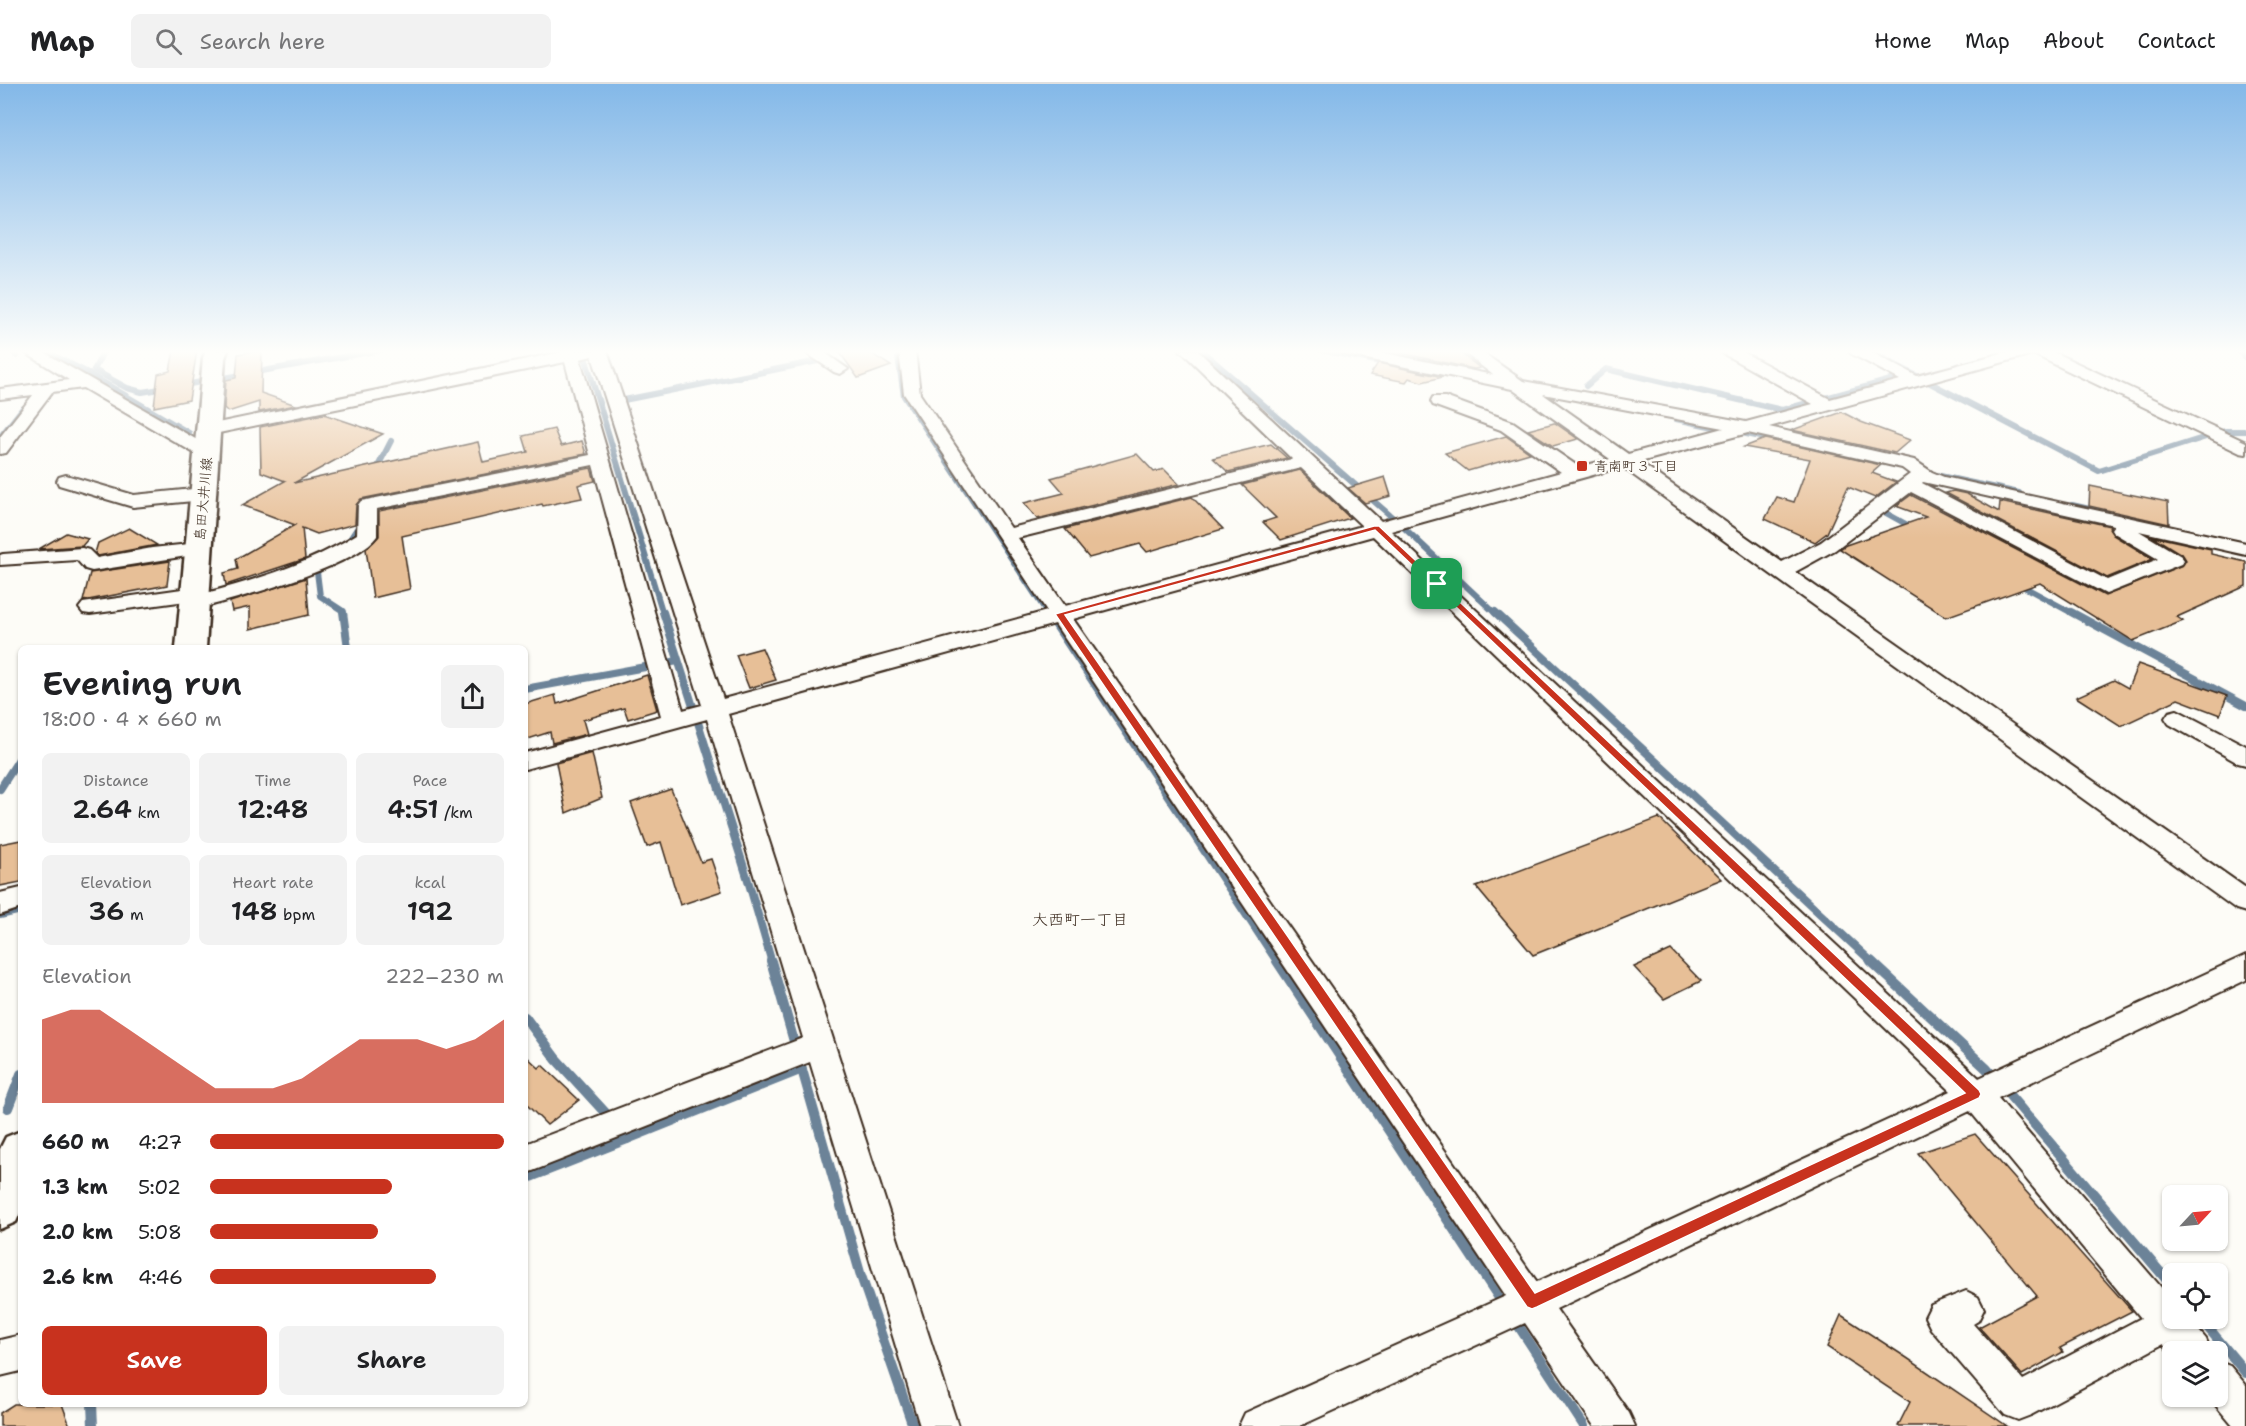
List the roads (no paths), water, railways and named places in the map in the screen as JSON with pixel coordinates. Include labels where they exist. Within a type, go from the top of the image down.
[{"type":"main road","name":"島田大井川線","points":[[191,645],[210,413]]},
{"type":"main road","points":[[0,1207],[18,1159]]},
{"type":"street","points":[[0,449],[28,413]]},
{"type":"street","points":[[146,413],[208,442],[331,413]]},
{"type":"street","points":[[587,413],[674,720]]},
{"type":"street","points":[[618,413],[715,709],[939,1426]]},
{"type":"street","points":[[925,413],[1059,614],[1616,1426]]},
{"type":"street","points":[[1255,413],[1975,1094],[2162,1314]]},
{"type":"street","points":[[1471,413],[1507,426],[1576,474]]},
{"type":"street","points":[[1558,413],[2246,902]]},
{"type":"street","points":[[1668,413],[1746,427],[1908,464],[1915,479],[2106,588],[2174,560],[2101,517]]},
{"type":"street","points":[[528,759],[1800,413]]},
{"type":"street","points":[[2169,413],[2246,449]]},
{"type":"street","points":[[90,608],[195,598],[315,566],[346,551],[367,536],[368,505],[600,458]]},
{"type":"street","points":[[1007,535],[1306,461]]},
{"type":"street","points":[[1780,571],[1828,546],[1915,479],[1939,481],[2246,549]]},
{"type":"street","points":[[66,481],[132,501],[203,494]]},
{"type":"street","points":[[3,560],[82,554],[92,565],[152,554],[199,549]]},
{"type":"street","points":[[2177,718],[2246,757]]},
{"type":"street","points":[[0,904],[18,899]]},
{"type":"street","points":[[1258,1426],[1532,1302],[2246,967]]},
{"type":"street","points":[[528,1158],[820,1045]]},
{"type":"street","points":[[1966,1309],[1943,1317],[2018,1402],[2162,1326]]},
{"type":"street","points":[[2175,1329],[2184,1341]]},
{"type":"street","points":[[0,1358],[18,1354]]},
{"type":"street","points":[[2228,1392],[2246,1413]]},
{"type":"waterway","points":[[0,437],[19,413]]},
{"type":"waterway","points":[[155,413],[189,433]]},
{"type":"waterway","points":[[602,413],[663,614]]},
{"type":"waterway","points":[[915,413],[1048,614]]},
{"type":"waterway","points":[[1273,413],[1400,524],[1496,614]]},
{"type":"waterway","points":[[1987,413],[2099,471],[2225,431],[2246,431]]},
{"type":"waterway","points":[[1676,419],[1864,459]]},
{"type":"waterway","points":[[374,474],[391,441]]},
{"type":"waterway","points":[[1931,474],[2019,493]]},
{"type":"waterway","points":[[347,544],[358,527],[369,489]]},
{"type":"waterway","points":[[2072,505],[2107,513]]},
{"type":"waterway","points":[[1886,513],[1913,528]]},
{"type":"waterway","points":[[325,565],[317,572],[320,596],[343,612]]},
{"type":"waterway","points":[[2017,583],[2074,614]]},
{"type":"waterway","points":[[343,612],[348,645]]},
{"type":"waterway","points":[[663,612],[772,963]]},
{"type":"waterway","points":[[1047,612],[1278,963]]},
{"type":"waterway","points":[[1495,612],[1873,963]]},
{"type":"waterway","points":[[2071,612],[2246,706]]},
{"type":"waterway","points":[[528,688],[678,661]]},
{"type":"waterway","points":[[0,789],[18,761]]},
{"type":"waterway","points":[[0,915],[18,911]]},
{"type":"waterway","points":[[771,961],[802,1069]]},
{"type":"waterway","points":[[1277,961],[1505,1307]]},
{"type":"waterway","points":[[1871,961],[1987,1069],[2162,1274]]},
{"type":"waterway","points":[[528,1021],[556,1059],[611,1119]]},
{"type":"waterway","points":[[627,1139],[802,1069]]},
{"type":"waterway","points":[[802,1069],[861,1276],[913,1426]]},
{"type":"waterway","points":[[8,1108],[18,1082]]},
{"type":"waterway","points":[[618,1129],[627,1139]]},
{"type":"waterway","points":[[528,1178],[627,1139]]},
{"type":"waterway","points":[[1514,1319],[1584,1426]]},
{"type":"waterway","points":[[2209,1329],[2246,1373]]},
{"type":"waterway","points":[[92,1407],[93,1426]]},
{"type":"place","name":"青南町３丁目","points":[[1582,466]]},
{"type":"district","name":"大西町一丁目","points":[[1080,919]]}]
